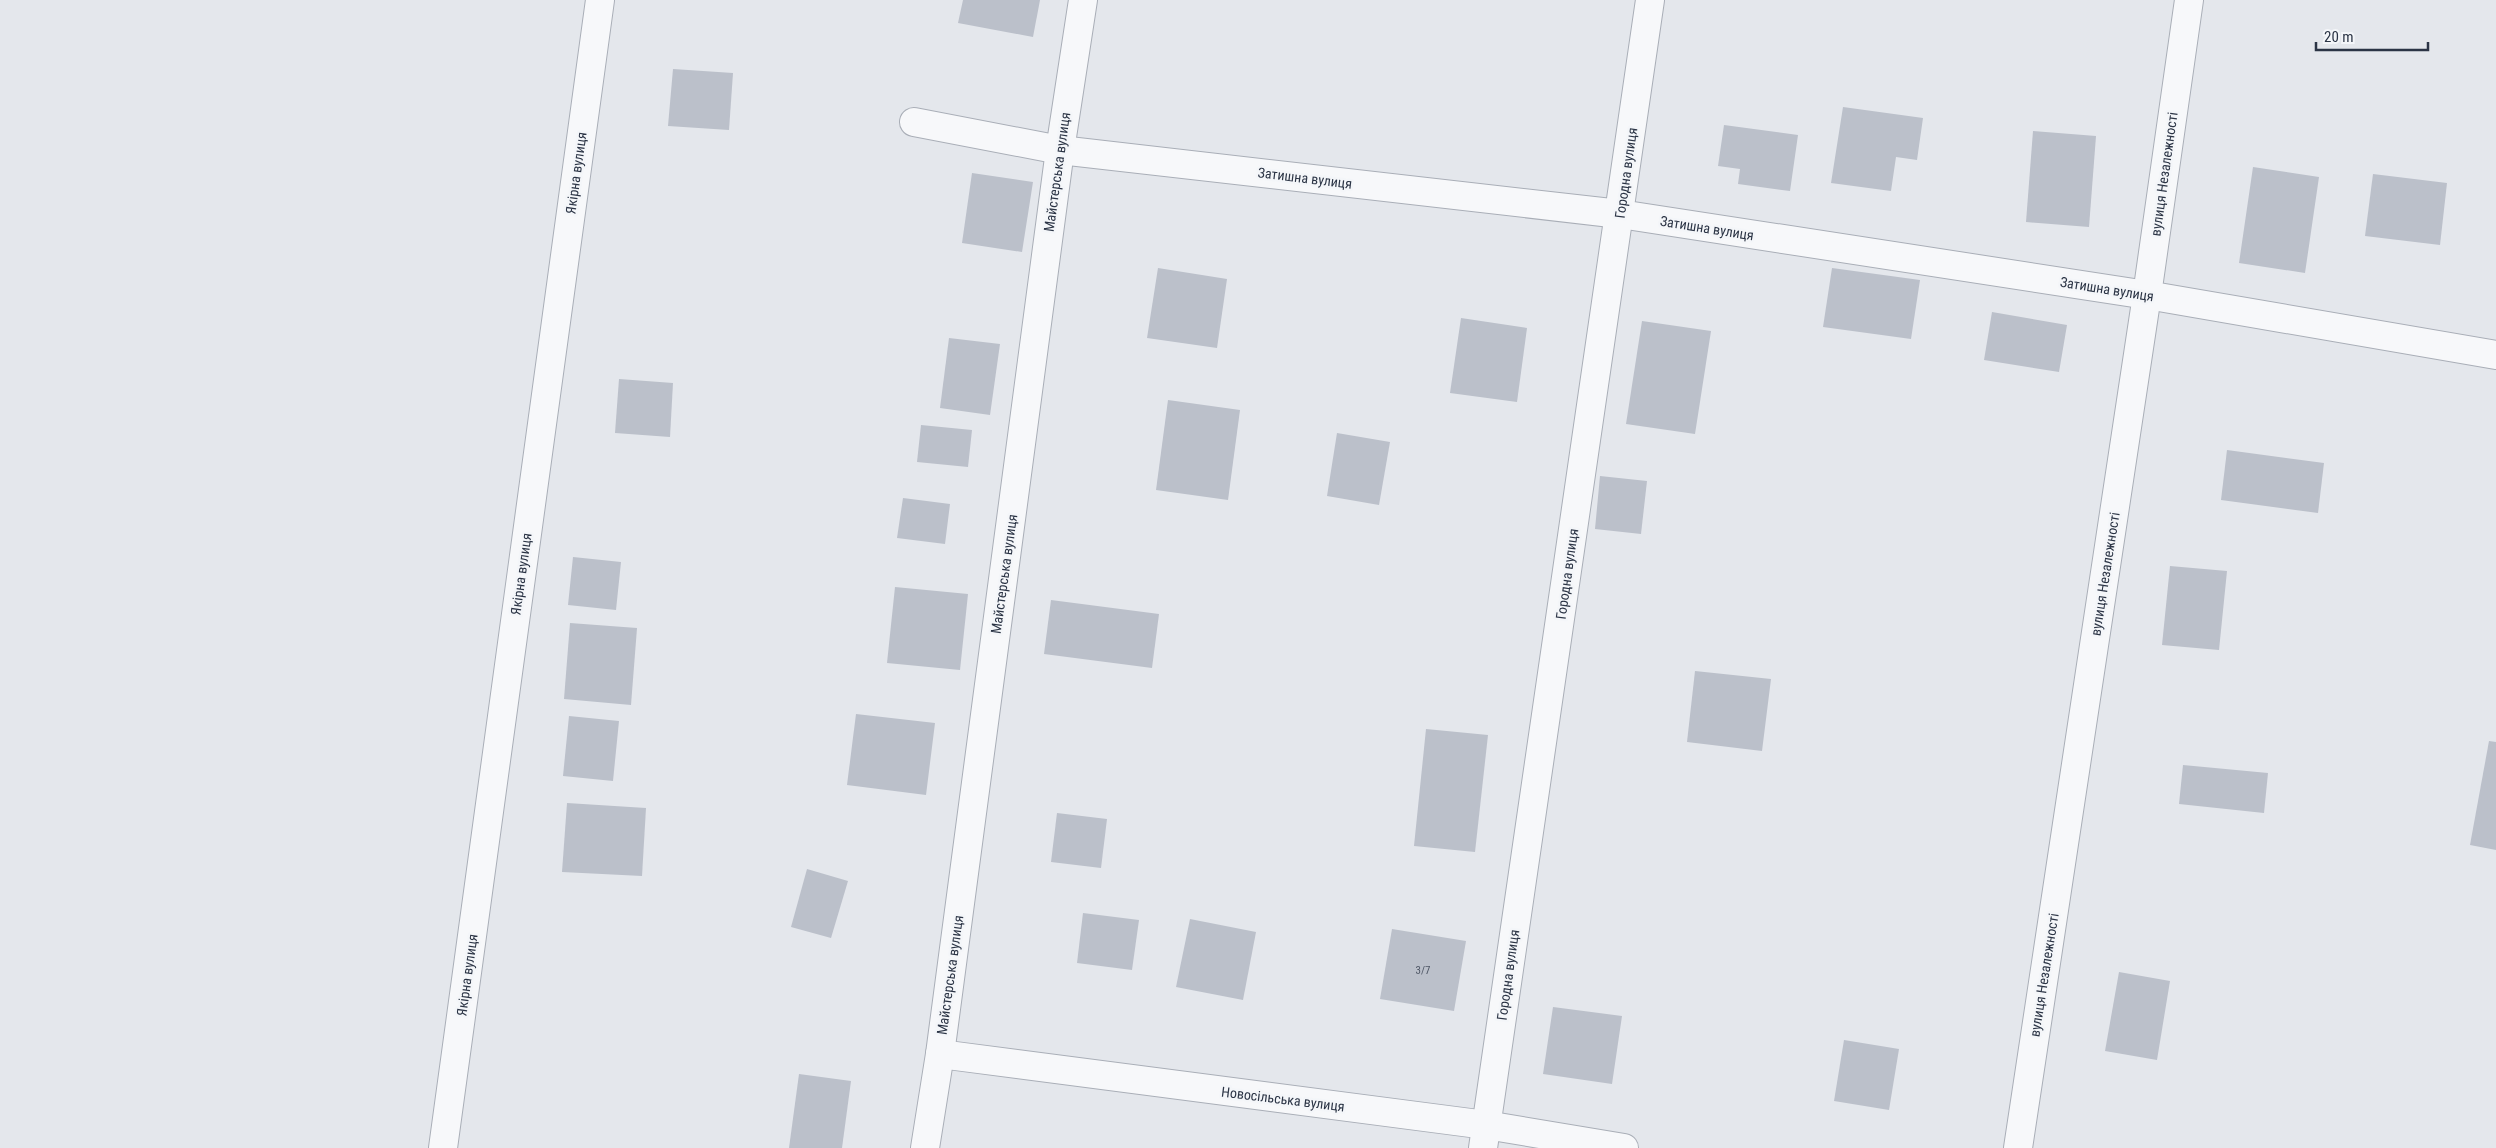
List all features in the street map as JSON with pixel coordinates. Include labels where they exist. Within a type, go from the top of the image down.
[{"type":"street","name":"Якірна вулиця","points":[[443,1148],[600,0]]},
{"type":"street","name":"Майстерська вулиця","points":[[925,1148],[940,1054],[1060,150],[1083,0]]},
{"type":"street","name":"Городна вулиця","points":[[1485,1137],[1650,0]]},
{"type":"street","name":"вулиця Незалежності","points":[[2018,1148],[2147,295],[2189,0]]},
{"type":"street","name":"Затишна вулиця","points":[[914,122],[1060,150],[1620,214],[2147,295],[2496,355]]},
{"type":"street","name":"Новосільська вулиця","points":[[940,1054],[1485,1137],[1624,1148]]},
{"type":"building","points":[[963,0],[1040,0],[1033,37],[958,23]]},
{"type":"building","points":[[673,69],[733,73],[729,130],[668,126]]},
{"type":"building","points":[[1843,107],[1923,118],[1917,160],[1896,157],[1891,191],[1831,183]]},
{"type":"building","points":[[1724,125],[1798,135],[1790,191],[1738,184],[1740,169],[1718,166]]},
{"type":"building","points":[[2033,131],[2096,136],[2089,227],[2026,222]]},
{"type":"building","points":[[2253,167],[2319,177],[2305,273],[2239,263]]},
{"type":"building","points":[[972,173],[1033,182],[1022,252],[962,243]]},
{"type":"building","points":[[2373,174],[2447,183],[2440,245],[2365,236]]},
{"type":"building","points":[[1158,268],[1227,279],[1217,348],[1147,338]]},
{"type":"building","points":[[1832,268],[1920,280],[1911,339],[1823,327]]},
{"type":"building","points":[[1992,312],[2067,325],[2059,372],[1984,360]]},
{"type":"building","points":[[1461,318],[1527,328],[1517,402],[1450,393]]},
{"type":"building","points":[[1642,321],[1711,331],[1695,434],[1626,424]]},
{"type":"building","points":[[949,338],[1000,344],[990,415],[940,408]]},
{"type":"building","points":[[619,379],[673,383],[670,437],[615,433]]},
{"type":"building","points":[[1168,400],[1240,410],[1228,500],[1156,490]]},
{"type":"building","points":[[921,425],[972,430],[968,467],[917,462]]},
{"type":"building","points":[[1337,433],[1390,442],[1379,505],[1327,496]]},
{"type":"building","points":[[2227,450],[2324,463],[2318,513],[2221,500]]},
{"type":"building","points":[[1600,476],[1647,481],[1641,534],[1595,529]]},
{"type":"building","points":[[903,498],[950,504],[945,544],[897,538]]},
{"type":"building","points":[[573,557],[621,562],[616,610],[568,605]]},
{"type":"building","points":[[2170,566],[2227,571],[2219,650],[2162,645]]},
{"type":"building","points":[[895,587],[968,594],[960,670],[887,663]]},
{"type":"building","points":[[1051,600],[1159,614],[1152,668],[1044,654]]},
{"type":"building","points":[[570,623],[637,628],[631,705],[564,699]]},
{"type":"building","points":[[1695,671],[1771,679],[1762,751],[1687,742]]},
{"type":"building","points":[[856,714],[935,723],[926,795],[847,785]]},
{"type":"building","points":[[569,716],[619,721],[613,781],[563,776]]},
{"type":"building","points":[[1426,729],[1488,735],[1475,852],[1414,846]]},
{"type":"building","points":[[2489,741],[2496,742],[2496,850],[2470,845]]},
{"type":"building","points":[[2183,765],[2268,773],[2264,813],[2179,804]]},
{"type":"building","points":[[567,803],[646,808],[642,876],[562,872]]},
{"type":"building","points":[[1057,813],[1107,819],[1101,868],[1051,862]]},
{"type":"building","points":[[807,869],[848,881],[831,938],[791,927]]},
{"type":"building","points":[[1083,913],[1139,920],[1132,970],[1077,963]]},
{"type":"building","points":[[1190,919],[1256,932],[1243,1000],[1176,987]]},
{"type":"building","points":[[1392,929],[1466,941],[1454,1011],[1380,999]]},
{"type":"building","points":[[2119,972],[2170,981],[2157,1060],[2105,1051]]},
{"type":"building","points":[[1553,1007],[1622,1016],[1612,1084],[1543,1074]]},
{"type":"building","points":[[1844,1040],[1899,1049],[1889,1110],[1834,1101]]},
{"type":"building","points":[[799,1074],[851,1081],[842,1148],[789,1148]]}]
